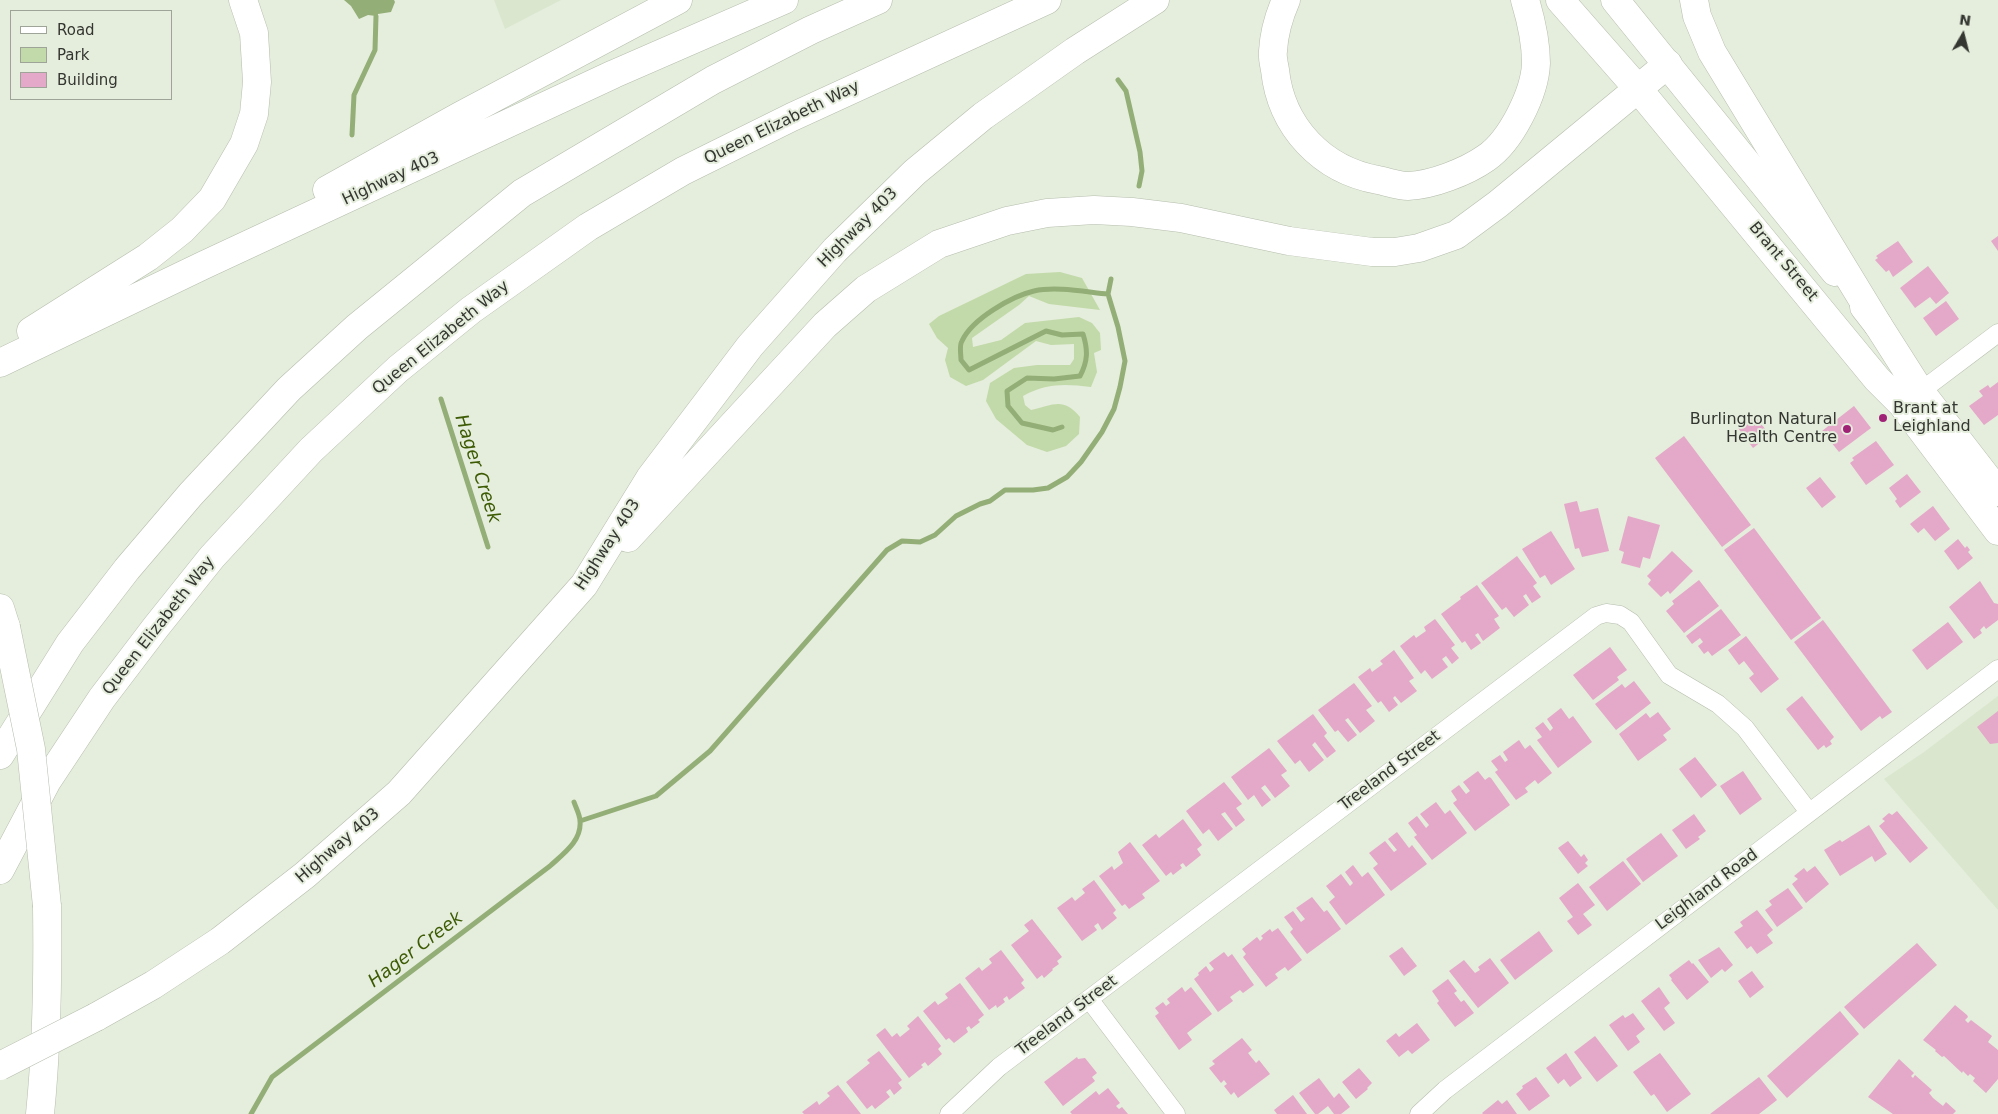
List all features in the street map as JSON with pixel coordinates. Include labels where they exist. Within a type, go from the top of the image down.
[{"type":"main road","points":[[0,351],[148,257],[182,230],[212,199],[244,144],[254,114],[257,82],[254,33],[242,0]]},
{"type":"main road","points":[[204,265],[242,238],[460,116],[678,0]]},
{"type":"main road","name":"Highway 403","points":[[0,363],[204,265],[614,74],[784,0]]},
{"type":"main road","points":[[0,755],[70,643],[127,569],[191,494],[289,389],[357,327],[522,193],[713,80],[812,30],[878,0]]},
{"type":"main road","name":"Queen Elizabeth Way","points":[[0,870],[47,781],[102,698],[156,627],[212,558],[311,450],[398,368],[471,310],[588,227],[682,171],[792,117],[1047,0]]},
{"type":"main road","name":"Highway 403","points":[[0,1066],[96,1017],[153,984],[220,941],[306,875],[399,793],[584,585],[650,478],[679,439],[750,346],[835,250],[915,172],[983,116],[1075,51],[1155,0]]},
{"type":"main road","points":[[1286,0],[1278,19],[1273,52],[1277,88],[1287,116],[1320,154],[1340,168],[1362,177],[1408,186],[1451,177],[1487,158],[1516,123],[1532,89],[1536,64],[1532,24],[1525,0]]},
{"type":"main road","name":"Brant Street","points":[[1560,0],[1639,90],[1877,379],[1911,398],[1998,492]]},
{"type":"main road","name":"Brant Street","points":[[1615,0],[1878,325],[1911,398],[1998,531]]},
{"type":"main road","points":[[1694,0],[1697,16],[1712,52],[1878,325]]},
{"type":"main road","points":[[584,585],[824,325],[866,289],[939,244],[1007,221],[1047,213],[1094,210],[1181,218],[1289,241],[1372,252],[1395,252],[1419,248],[1456,235],[1498,204],[1639,90],[1668,64]]},
{"type":"main road","points":[[3,617],[31,748],[46,906],[48,994],[45,1062],[40,1114]]},
{"type":"street","points":[[1911,398],[1998,333]]},
{"type":"street","name":"Treeland Street","points":[[949,1114],[999,1066],[1596,616],[1606,613],[1620,615],[1631,622],[1669,675],[1718,704],[1745,728],[1810,812]]},
{"type":"street","name":"Leighland Road","points":[[1419,1114],[1445,1090],[1998,669]]},
{"type":"street","points":[[1089,999],[1176,1114]]},
{"type":"shaded area","points":[[344,0],[394,0],[395,2],[391,12],[376,16],[368,15],[359,19],[351,6]]},
{"type":"shaded area","points":[[494,0],[561,0],[505,29]]},
{"type":"shaded area","points":[[1998,696],[1998,910],[1884,779],[1924,752]]},
{"type":"green space","points":[[1060,272],[1082,278],[1100,310],[1049,304],[1029,296],[972,338],[973,347],[1001,340],[1025,323],[1079,317],[1092,323],[1100,333],[1101,350],[1094,353],[1097,372],[1091,387],[1073,385],[1048,387],[1023,396],[1025,405],[1031,410],[1058,404],[1068,407],[1080,417],[1079,434],[1066,446],[1047,452],[1027,445],[996,419],[986,401],[990,383],[1014,368],[1037,365],[1070,365],[1074,359],[1074,344],[1051,345],[1036,341],[983,380],[966,386],[950,377],[945,360],[948,348],[937,338],[929,324],[939,316],[1026,274]]},
{"type":"building","points":[[1998,236],[1998,251],[1991,241]]},
{"type":"building","points":[[1898,241],[1913,262],[1893,277],[1889,270],[1886,272],[1875,260],[1878,258],[1876,256]]},
{"type":"building","points":[[1928,266],[1949,293],[1936,304],[1930,297],[1915,308],[1900,288]]},
{"type":"building","points":[[1946,301],[1959,319],[1936,336],[1923,318]]},
{"type":"building","points":[[1998,382],[1998,415],[1984,425],[1969,406],[1983,396],[1979,391],[1988,385],[1990,388]]},
{"type":"building","name":"Burlington Natural Health Centre","points":[[1854,406],[1871,428],[1839,452],[1822,431]]},
{"type":"building","points":[[1754,415],[1770,435],[1753,448],[1738,428]]},
{"type":"building","points":[[1684,436],[1751,525],[1722,547],[1655,458]]},
{"type":"building","points":[[1876,441],[1894,465],[1866,485],[1850,463],[1854,460],[1852,458]]},
{"type":"building","points":[[1907,474],[1921,492],[1900,508],[1895,501],[1897,499],[1889,488]]},
{"type":"building","points":[[1820,477],[1836,497],[1822,508],[1806,488]]},
{"type":"building","points":[[1577,501],[1580,512],[1598,508],[1609,551],[1582,557],[1579,548],[1575,549],[1564,504]]},
{"type":"building","points":[[1933,506],[1950,529],[1935,541],[1924,528],[1918,533],[1910,524]]},
{"type":"building","points":[[1628,516],[1660,525],[1650,559],[1643,557],[1640,568],[1621,563],[1624,552],[1619,550]]},
{"type":"building","points":[[1754,528],[1821,618],[1791,640],[1724,550]]},
{"type":"building","points":[[1551,531],[1575,569],[1551,585],[1545,575],[1540,578],[1522,549]]},
{"type":"building","points":[[1958,539],[1965,548],[1967,546],[1970,550],[1968,552],[1973,558],[1958,570],[1944,551]]},
{"type":"building","points":[[1672,551],[1693,571],[1670,594],[1668,591],[1661,597],[1648,584],[1651,580],[1647,576]]},
{"type":"building","points":[[1517,556],[1537,583],[1533,586],[1541,597],[1532,603],[1526,594],[1523,596],[1529,605],[1514,617],[1506,607],[1502,610],[1481,583]]},
{"type":"building","points":[[1699,580],[1719,606],[1684,633],[1666,611],[1674,604],[1672,601]]},
{"type":"building","points":[[1980,581],[1994,603],[1998,604],[1998,620],[1986,629],[1984,626],[1980,630],[1982,633],[1974,639],[1949,607]]},
{"type":"building","points":[[1477,585],[1499,616],[1494,619],[1500,628],[1483,641],[1478,633],[1475,635],[1481,643],[1471,650],[1465,641],[1462,643],[1441,614]]},
{"type":"building","points":[[1721,609],[1741,635],[1712,656],[1708,651],[1704,654],[1698,646],[1703,642],[1700,638],[1692,644],[1686,636]]},
{"type":"building","points":[[1435,619],[1455,645],[1451,648],[1459,658],[1452,664],[1446,656],[1442,659],[1448,667],[1432,679],[1425,670],[1421,674],[1400,646],[1414,635],[1416,638],[1426,631],[1424,627]]},
{"type":"building","points":[[1823,620],[1892,712],[1882,719],[1880,716],[1861,731],[1794,642]]},
{"type":"building","points":[[1948,622],[1963,642],[1927,670],[1912,650]]},
{"type":"building","points":[[1746,636],[1779,679],[1761,693],[1749,678],[1754,674],[1744,661],[1739,665],[1728,650]]},
{"type":"building","points":[[1610,647],[1627,670],[1617,677],[1619,680],[1593,700],[1573,675]]},
{"type":"building","points":[[1394,650],[1414,678],[1409,681],[1417,691],[1401,703],[1395,696],[1393,698],[1398,705],[1389,712],[1381,701],[1378,703],[1358,677],[1370,668],[1372,672],[1383,664],[1380,661]]},
{"type":"building","points":[[1634,681],[1651,703],[1616,730],[1595,704],[1622,684],[1625,688]]},
{"type":"building","points":[[1354,683],[1372,706],[1366,710],[1375,721],[1360,733],[1348,718],[1345,720],[1357,735],[1348,742],[1338,730],[1335,732],[1318,710]]},
{"type":"building","points":[[1802,696],[1834,737],[1830,741],[1832,744],[1826,748],[1824,745],[1818,750],[1786,709]]},
{"type":"building","points":[[1561,708],[1569,719],[1573,716],[1592,742],[1558,768],[1537,740],[1542,737],[1535,728],[1543,722],[1550,731],[1553,728],[1547,719]]},
{"type":"building","points":[[1998,711],[1998,743],[1990,744],[1977,727]]},
{"type":"building","points":[[1658,712],[1671,729],[1663,735],[1667,740],[1638,761],[1619,734],[1646,713],[1650,718]]},
{"type":"building","points":[[1313,714],[1327,733],[1324,736],[1336,751],[1327,758],[1315,742],[1312,745],[1324,760],[1309,772],[1300,760],[1295,764],[1277,741]]},
{"type":"building","points":[[1519,740],[1525,749],[1530,745],[1552,773],[1538,784],[1535,780],[1525,788],[1528,792],[1516,800],[1495,772],[1498,770],[1491,761],[1500,755],[1505,762],[1508,760],[1503,752]]},
{"type":"building","points":[[1269,748],[1287,771],[1281,775],[1290,786],[1275,798],[1265,785],[1261,788],[1271,800],[1262,807],[1254,795],[1248,800],[1231,777]]},
{"type":"building","points":[[1695,757],[1717,785],[1701,798],[1679,769]]},
{"type":"building","points":[[1478,771],[1485,780],[1489,777],[1491,778],[1510,805],[1475,831],[1453,803],[1457,800],[1451,791],[1459,785],[1466,794],[1470,791],[1463,782]]},
{"type":"building","points":[[1743,771],[1762,799],[1740,815],[1720,786]]},
{"type":"building","points":[[1224,782],[1242,804],[1236,808],[1245,820],[1236,827],[1225,812],[1221,814],[1233,829],[1218,841],[1209,829],[1203,834],[1186,811]]},
{"type":"building","points":[[1436,802],[1445,814],[1450,810],[1467,833],[1432,860],[1414,837],[1417,835],[1408,823],[1417,816],[1426,828],[1429,825],[1420,814]]},
{"type":"building","points":[[1897,811],[1928,848],[1910,863],[1879,826],[1885,821],[1882,819],[1889,813],[1892,815]]},
{"type":"building","points":[[1694,814],[1706,831],[1698,837],[1700,839],[1686,849],[1672,830]]},
{"type":"building","points":[[1183,819],[1202,845],[1197,849],[1201,855],[1186,867],[1183,863],[1180,865],[1182,868],[1173,875],[1171,872],[1166,876],[1142,845],[1156,834],[1159,838]]},
{"type":"building","points":[[1869,825],[1887,854],[1875,862],[1872,856],[1840,876],[1824,850],[1840,840],[1842,842]]},
{"type":"building","points":[[1397,832],[1409,848],[1412,845],[1427,864],[1391,891],[1373,868],[1378,864],[1369,853],[1385,841],[1394,852],[1397,850],[1388,839]]},
{"type":"building","points":[[1661,833],[1678,856],[1643,882],[1626,859]]},
{"type":"building","points":[[1568,841],[1581,857],[1584,854],[1588,860],[1585,863],[1588,866],[1578,874],[1558,848]]},
{"type":"building","points":[[1130,842],[1160,881],[1142,894],[1145,898],[1129,909],[1125,904],[1122,906],[1099,876],[1112,866],[1114,870],[1123,863],[1118,852]]},
{"type":"building","points":[[1623,861],[1641,884],[1607,911],[1589,887]]},
{"type":"building","points":[[1353,865],[1362,877],[1368,872],[1385,895],[1346,925],[1329,902],[1335,897],[1326,886],[1341,874],[1350,886],[1353,883],[1345,872]]},
{"type":"building","points":[[1815,866],[1829,884],[1806,903],[1792,884],[1798,879],[1794,876],[1804,868],[1807,872]]},
{"type":"building","points":[[1094,880],[1116,910],[1113,913],[1117,918],[1102,930],[1098,923],[1094,926],[1097,930],[1082,941],[1057,908],[1072,897],[1075,901],[1085,893],[1082,889]]},
{"type":"building","points":[[1578,883],[1595,905],[1583,914],[1592,925],[1578,935],[1567,921],[1573,917],[1559,898]]},
{"type":"building","points":[[1788,888],[1803,908],[1777,927],[1765,910],[1772,905],[1769,901]]},
{"type":"building","points":[[1312,897],[1324,912],[1327,910],[1341,929],[1307,954],[1290,932],[1293,929],[1284,917],[1293,911],[1301,922],[1305,919],[1296,908]]},
{"type":"building","points":[[1757,910],[1773,930],[1767,935],[1773,943],[1757,954],[1751,946],[1747,949],[1734,932],[1743,926],[1740,922]]},
{"type":"building","points":[[1032,919],[1062,957],[1057,961],[1059,964],[1044,978],[1042,975],[1037,979],[1011,945],[1029,931],[1024,925]]},
{"type":"building","points":[[1278,928],[1302,960],[1288,971],[1285,967],[1275,974],[1278,978],[1266,987],[1243,957],[1246,954],[1242,949],[1257,937],[1260,941],[1263,938],[1261,936],[1270,929],[1272,932]]},
{"type":"building","points":[[1539,931],[1553,951],[1515,980],[1500,960]]},
{"type":"building","points":[[1917,943],[1937,965],[1864,1029],[1844,1007]]},
{"type":"building","points":[[1402,947],[1417,966],[1404,976],[1389,956]]},
{"type":"building","points":[[1719,947],[1733,965],[1725,972],[1722,969],[1711,978],[1698,960]]},
{"type":"building","points":[[1001,950],[1024,980],[1021,983],[1025,988],[1009,1000],[1007,996],[1003,999],[1005,1002],[997,1008],[996,1005],[989,1010],[965,978],[979,967],[982,971],[992,963],[989,959]]},
{"type":"building","points":[[1224,952],[1228,957],[1232,954],[1254,985],[1243,993],[1240,990],[1230,997],[1233,1001],[1218,1012],[1194,979],[1206,966],[1210,972],[1214,969],[1209,963]]},
{"type":"building","points":[[1490,958],[1509,983],[1478,1008],[1449,971],[1464,960],[1475,973],[1480,970],[1478,967]]},
{"type":"building","points":[[1689,960],[1709,982],[1687,1000],[1669,975]]},
{"type":"building","points":[[1752,971],[1764,987],[1750,998],[1738,981]]},
{"type":"building","points":[[1448,979],[1457,991],[1454,993],[1461,1002],[1464,1000],[1474,1013],[1455,1027],[1437,1003],[1439,1001],[1432,991]]},
{"type":"building","points":[[960,983],[984,1015],[978,1020],[980,1022],[971,1029],[969,1026],[966,1028],[968,1032],[954,1043],[949,1038],[946,1040],[923,1011],[935,1001],[938,1005],[948,998],[945,994]]},
{"type":"building","points":[[1182,987],[1185,992],[1191,987],[1212,1014],[1187,1033],[1192,1040],[1179,1050],[1155,1016],[1159,1013],[1155,1008],[1163,1002],[1166,1006],[1170,1003],[1167,999]]},
{"type":"building","points":[[1659,987],[1670,1003],[1664,1008],[1675,1023],[1664,1031],[1641,1001]]},
{"type":"building","points":[[1955,1005],[1967,1015],[1968,1017],[1965,1020],[1968,1023],[1971,1020],[1992,1036],[1988,1042],[1998,1050],[1998,1079],[1986,1093],[1973,1081],[1975,1078],[1970,1074],[1968,1076],[1963,1071],[1962,1073],[1923,1040]]},
{"type":"building","points":[[1840,1011],[1859,1034],[1787,1098],[1767,1076]]},
{"type":"building","points":[[1633,1013],[1645,1029],[1636,1036],[1640,1042],[1628,1051],[1609,1025],[1623,1015],[1625,1018]]},
{"type":"building","points":[[918,1016],[941,1046],[938,1049],[942,1054],[928,1066],[925,1062],[921,1065],[923,1067],[909,1078],[876,1035],[885,1028],[892,1037],[897,1033],[900,1037],[910,1029],[907,1026]]},
{"type":"building","points":[[1417,1023],[1430,1040],[1412,1054],[1408,1050],[1399,1057],[1386,1041],[1396,1033],[1399,1037]]},
{"type":"building","points":[[1595,1036],[1618,1066],[1597,1082],[1574,1052]]},
{"type":"building","points":[[1242,1038],[1252,1050],[1248,1053],[1256,1063],[1259,1060],[1270,1074],[1238,1098],[1234,1092],[1231,1095],[1224,1086],[1227,1084],[1224,1080],[1221,1083],[1209,1068],[1215,1064],[1212,1061]]},
{"type":"building","points":[[879,1051],[902,1080],[898,1083],[902,1088],[894,1095],[890,1089],[886,1092],[890,1097],[875,1109],[872,1105],[867,1109],[846,1082],[870,1063],[867,1060]]},
{"type":"building","points":[[1566,1053],[1582,1078],[1570,1087],[1564,1079],[1558,1084],[1546,1068]]},
{"type":"building","points":[[1660,1053],[1691,1094],[1667,1112],[1654,1094],[1651,1096],[1633,1072]]},
{"type":"building","points":[[1077,1057],[1078,1059],[1085,1058],[1097,1073],[1092,1077],[1095,1081],[1063,1106],[1044,1082]]},
{"type":"building","points":[[1899,1059],[1914,1073],[1911,1076],[1913,1078],[1915,1075],[1932,1090],[1929,1093],[1933,1098],[1943,1106],[1946,1102],[1956,1111],[1953,1114],[1893,1114],[1868,1097]]},
{"type":"building","points":[[1359,1068],[1372,1083],[1356,1099],[1342,1082]]},
{"type":"building","points":[[1536,1077],[1550,1096],[1529,1111],[1516,1094],[1523,1088],[1522,1086]]},
{"type":"building","points":[[1759,1077],[1777,1100],[1759,1114],[1710,1114]]},
{"type":"building","points":[[1319,1078],[1334,1098],[1339,1093],[1350,1107],[1341,1114],[1334,1114],[1328,1106],[1318,1114],[1315,1114],[1299,1093]]},
{"type":"building","points":[[838,1085],[861,1114],[804,1114],[802,1112],[817,1101],[819,1105],[830,1096],[827,1093]]},
{"type":"building","points":[[1108,1088],[1120,1103],[1116,1106],[1119,1109],[1122,1107],[1128,1114],[1072,1114],[1070,1112],[1096,1091],[1099,1095]]},
{"type":"building","points":[[1293,1095],[1307,1114],[1277,1114],[1274,1110]]},
{"type":"building","points":[[1498,1100],[1502,1104],[1507,1100],[1517,1114],[1482,1113]]},
{"type":"waterway","name":"Hager Creek","points":[[352,135],[354,95],[375,50],[376,16]]},
{"type":"waterway","points":[[1118,80],[1126,91],[1140,152],[1142,171],[1139,186]]},
{"type":"waterway","points":[[1062,427],[1053,430],[1022,423],[1008,406],[1007,391],[1027,378],[1054,379],[1080,376],[1085,365],[1086,355],[1083,334],[1062,335],[1046,331],[969,370],[961,360],[961,343],[967,333],[983,317],[1015,298],[1034,291],[1052,289],[1108,294],[1111,279]]},
{"type":"waterway","points":[[580,821],[656,796],[710,751],[887,550],[902,541],[920,542],[935,535],[956,516],[990,501],[1005,490],[1048,488],[1067,477],[1081,462],[1102,432],[1114,409],[1120,387],[1125,361],[1118,327],[1108,294]]},
{"type":"waterway","name":"Hager Creek","points":[[441,399],[488,547]]},
{"type":"waterway","name":"Hager Creek","points":[[251,1114],[272,1077],[566,852],[575,841],[580,828],[579,816],[574,802]]},
{"type":"place","name":"Brant at Leighland","points":[[1883,418]]},
{"type":"place","name":"Burlington Natural Health Centre","points":[[1847,429]]}]
